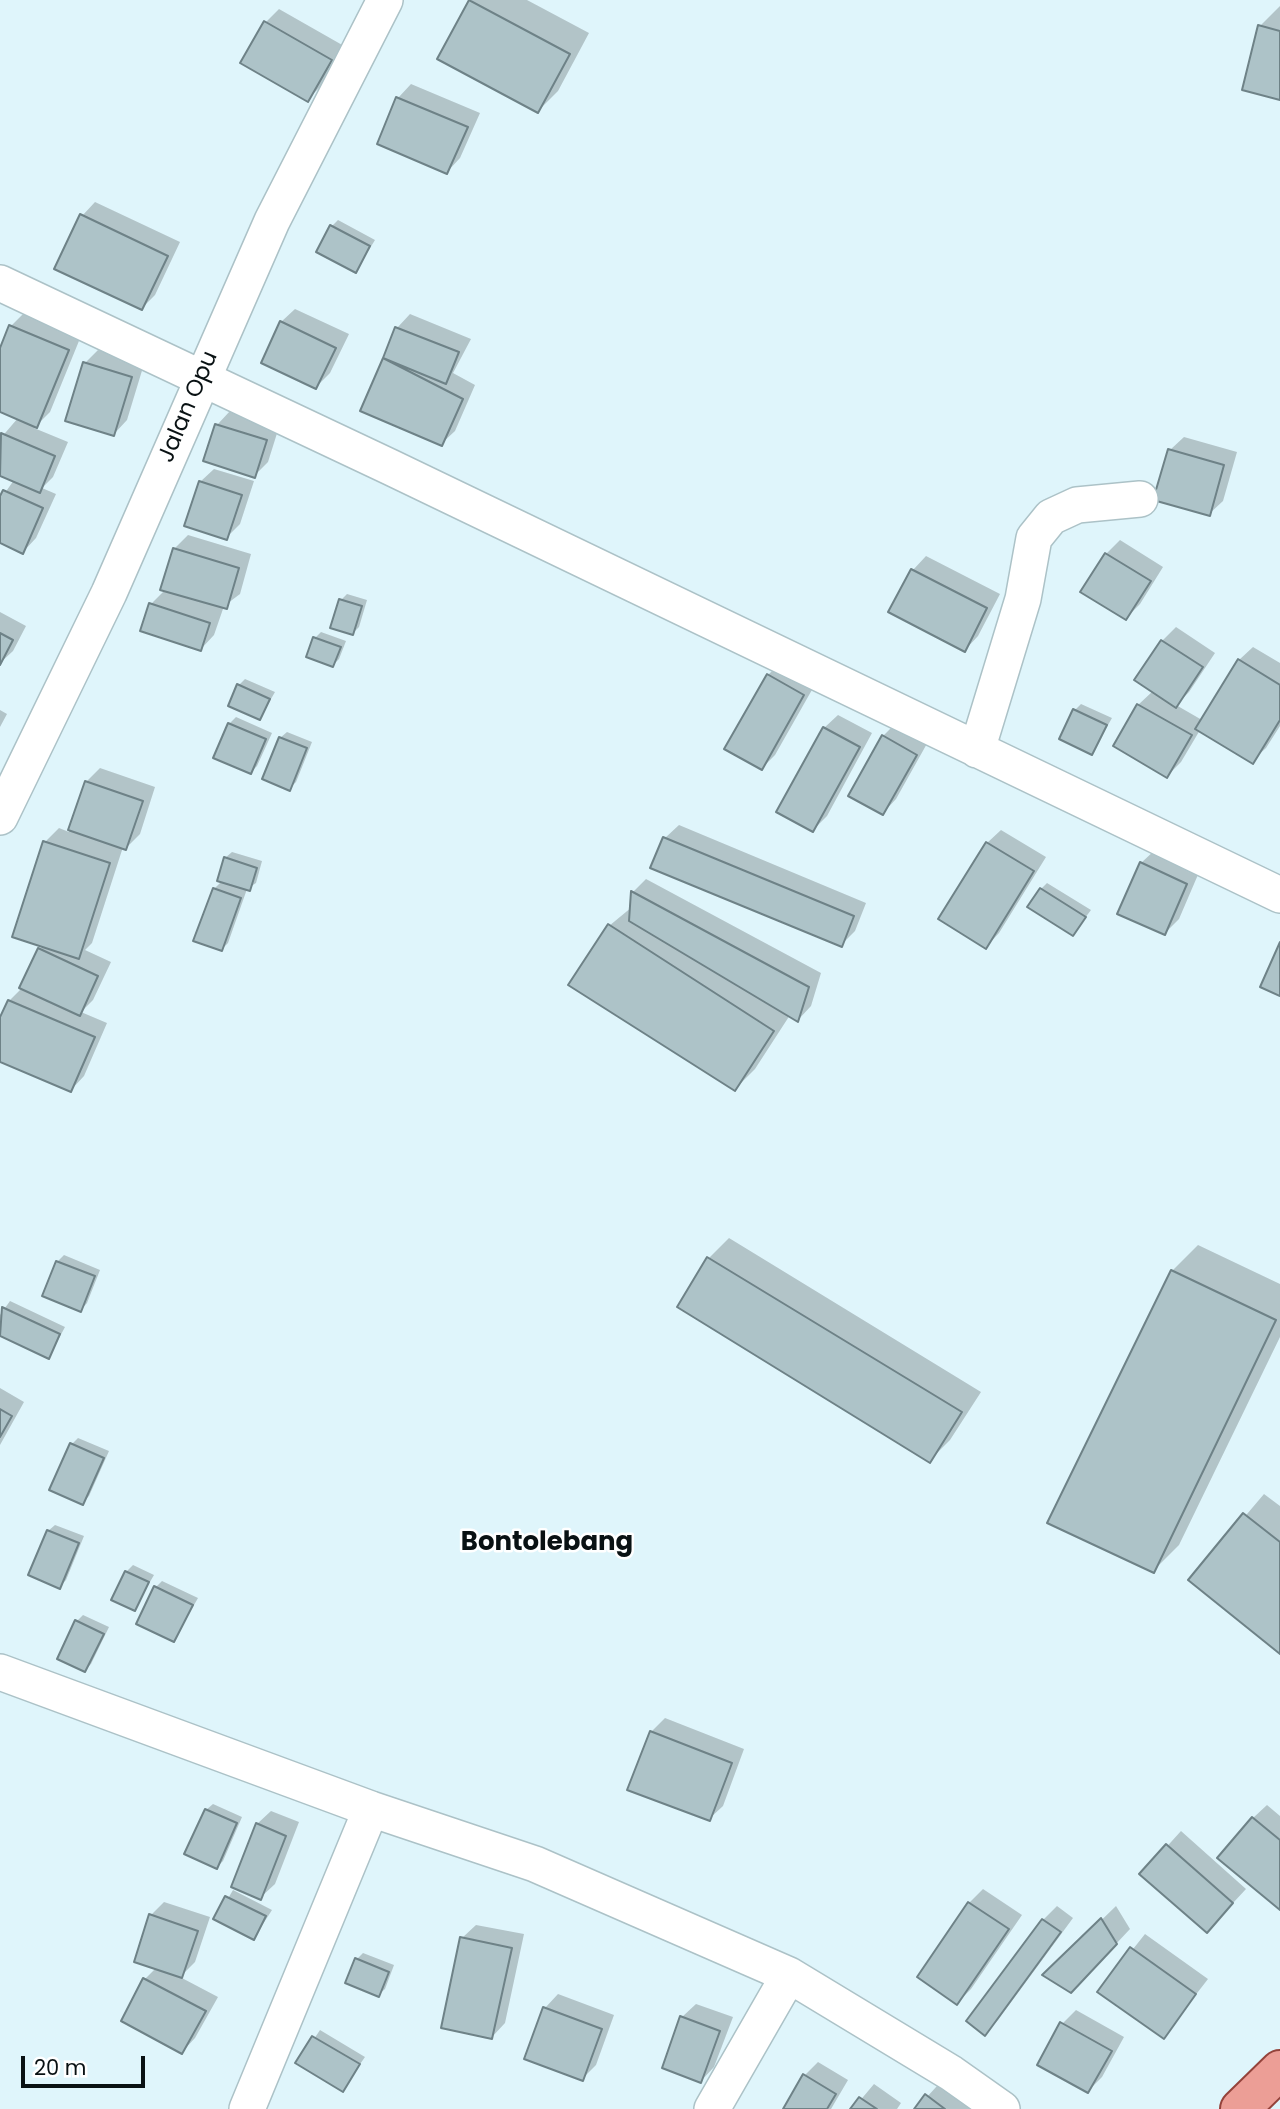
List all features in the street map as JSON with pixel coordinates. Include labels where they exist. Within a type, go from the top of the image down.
[{"type":"main road","points":[[1240,2109],[1280,2070]]},
{"type":"street","name":"Jalan Opu","points":[[0,817],[109,593],[272,221],[384,0]]},
{"type":"street","points":[[0,283],[1280,895]]},
{"type":"street","points":[[977,750],[1023,599],[1034,538],[1051,517],[1077,505],[1140,499]]},
{"type":"street","points":[[0,1672],[371,1809],[535,1864],[789,1975],[951,2073],[1002,2109]]},
{"type":"street","points":[[247,2109],[371,1809]]},
{"type":"street","points":[[712,2109],[789,1975]]},
{"type":"building","points":[[469,0],[570,54],[538,113],[437,59]]},
{"type":"building","points":[[264,21],[332,60],[308,102],[240,63]]},
{"type":"building","points":[[1258,25],[1280,31],[1280,100],[1242,90]]},
{"type":"building","points":[[396,97],[468,127],[447,174],[377,144]]},
{"type":"building","points":[[80,214],[168,256],[142,310],[54,269]]},
{"type":"building","points":[[330,225],[370,246],[356,273],[316,252]]},
{"type":"building","points":[[280,321],[336,348],[316,389],[261,363]]},
{"type":"building","points":[[9,325],[69,350],[37,428],[0,412],[0,348]]},
{"type":"building","points":[[395,327],[459,352],[446,384],[383,358]]},
{"type":"building","points":[[383,358],[463,399],[442,446],[360,411]]},
{"type":"building","points":[[83,362],[132,377],[114,436],[65,421]]},
{"type":"building","points":[[215,424],[267,440],[255,478],[203,461]]},
{"type":"building","points":[[1,433],[55,456],[40,493],[0,476]]},
{"type":"building","points":[[1168,449],[1224,465],[1210,516],[1153,500]]},
{"type":"building","points":[[199,481],[242,495],[227,540],[184,526]]},
{"type":"building","points":[[3,490],[43,508],[23,554],[0,543],[0,496]]},
{"type":"building","points":[[173,548],[239,568],[227,609],[160,590]]},
{"type":"building","points":[[1105,553],[1151,581],[1126,620],[1080,592]]},
{"type":"building","points":[[911,569],[987,608],[965,652],[888,612]]},
{"type":"building","points":[[339,599],[362,606],[353,635],[330,628]]},
{"type":"building","points":[[149,603],[210,623],[201,651],[140,631]]},
{"type":"building","points":[[0,633],[13,640],[0,665]]},
{"type":"building","points":[[313,637],[341,647],[333,667],[306,657]]},
{"type":"building","points":[[1161,640],[1203,667],[1176,708],[1134,680]]},
{"type":"building","points":[[1238,659],[1280,685],[1280,720],[1253,764],[1195,729]]},
{"type":"building","points":[[767,674],[804,695],[762,770],[724,749]]},
{"type":"building","points":[[237,684],[270,699],[260,720],[228,706]]},
{"type":"building","points":[[1137,704],[1192,735],[1167,778],[1113,746]]},
{"type":"building","points":[[1073,709],[1107,725],[1092,755],[1059,739]]},
{"type":"building","points":[[228,723],[266,739],[251,774],[213,758]]},
{"type":"building","points":[[823,727],[860,747],[813,832],[776,812]]},
{"type":"building","points":[[882,735],[917,755],[883,815],[848,796]]},
{"type":"building","points":[[279,737],[307,748],[290,791],[262,779]]},
{"type":"building","points":[[85,781],[143,801],[126,850],[68,830]]},
{"type":"building","points":[[663,837],[854,916],[842,947],[650,868]]},
{"type":"building","points":[[43,841],[110,863],[79,959],[12,937]]},
{"type":"building","points":[[986,842],[1034,871],[986,949],[938,919]]},
{"type":"building","points":[[224,857],[257,868],[250,891],[217,881]]},
{"type":"building","points":[[1140,862],[1187,884],[1165,935],[1117,914]]},
{"type":"building","points":[[213,888],[241,898],[222,951],[193,941]]},
{"type":"building","points":[[1040,888],[1086,917],[1073,936],[1027,907]]},
{"type":"building","points":[[631,891],[809,987],[798,1022],[629,921]]},
{"type":"building","points":[[608,924],[774,1031],[735,1091],[568,985]]},
{"type":"building","points":[[1280,942],[1280,996],[1260,987]]},
{"type":"building","points":[[38,948],[98,976],[80,1016],[19,988]]},
{"type":"building","points":[[8,1000],[95,1037],[71,1092],[0,1062],[0,1017]]},
{"type":"building","points":[[707,1257],[962,1412],[930,1463],[677,1307]]},
{"type":"building","points":[[56,1261],[95,1276],[81,1312],[42,1296]]},
{"type":"building","points":[[1171,1270],[1276,1320],[1154,1573],[1047,1523]]},
{"type":"building","points":[[2,1307],[60,1334],[49,1359],[0,1336]]},
{"type":"building","points":[[0,1409],[12,1416],[0,1437]]},
{"type":"building","points":[[70,1443],[104,1458],[83,1505],[49,1490]]},
{"type":"building","points":[[1243,1513],[1280,1542],[1280,1654],[1188,1580]]},
{"type":"building","points":[[47,1530],[79,1543],[60,1589],[28,1575]]},
{"type":"building","points":[[125,1571],[149,1582],[135,1611],[111,1600]]},
{"type":"building","points":[[154,1586],[193,1605],[174,1642],[136,1624]]},
{"type":"building","points":[[75,1620],[104,1634],[85,1672],[57,1659]]},
{"type":"building","points":[[650,1731],[732,1763],[710,1821],[627,1790]]},
{"type":"building","points":[[205,1809],[237,1823],[217,1869],[184,1854]]},
{"type":"building","points":[[1252,1817],[1280,1840],[1280,1910],[1217,1858]]},
{"type":"building","points":[[256,1823],[286,1836],[261,1900],[231,1887]]},
{"type":"building","points":[[1166,1844],[1233,1903],[1207,1933],[1139,1874]]},
{"type":"building","points":[[225,1896],[266,1916],[254,1940],[213,1919]]},
{"type":"building","points":[[968,1902],[1009,1929],[957,2005],[917,1977]]},
{"type":"building","points":[[149,1914],[198,1931],[182,1978],[134,1962]]},
{"type":"building","points":[[1101,1918],[1117,1944],[1071,1993],[1042,1975]]},
{"type":"building","points":[[1042,1919],[1061,1932],[985,2036],[966,2021]]},
{"type":"building","points":[[460,1937],[512,1948],[492,2039],[441,2028]]},
{"type":"building","points":[[1130,1947],[1196,1994],[1164,2039],[1097,1992]]},
{"type":"building","points":[[355,1958],[389,1972],[379,1997],[345,1983]]},
{"type":"building","points":[[143,1978],[206,2011],[182,2054],[121,2021]]},
{"type":"building","points":[[543,2007],[602,2029],[583,2081],[524,2059]]},
{"type":"building","points":[[680,2016],[720,2031],[701,2083],[662,2068]]},
{"type":"building","points":[[1060,2022],[1112,2051],[1088,2093],[1037,2065]]},
{"type":"building","points":[[312,2036],[360,2064],[343,2092],[295,2063]]},
{"type":"building","points":[[803,2074],[836,2094],[827,2109],[783,2109]]},
{"type":"building","points":[[925,2094],[945,2109],[914,2109]]},
{"type":"building","points":[[859,2097],[877,2109],[850,2109]]},
{"type":"district","name":"Bontolebang","points":[[547,1543]]}]
